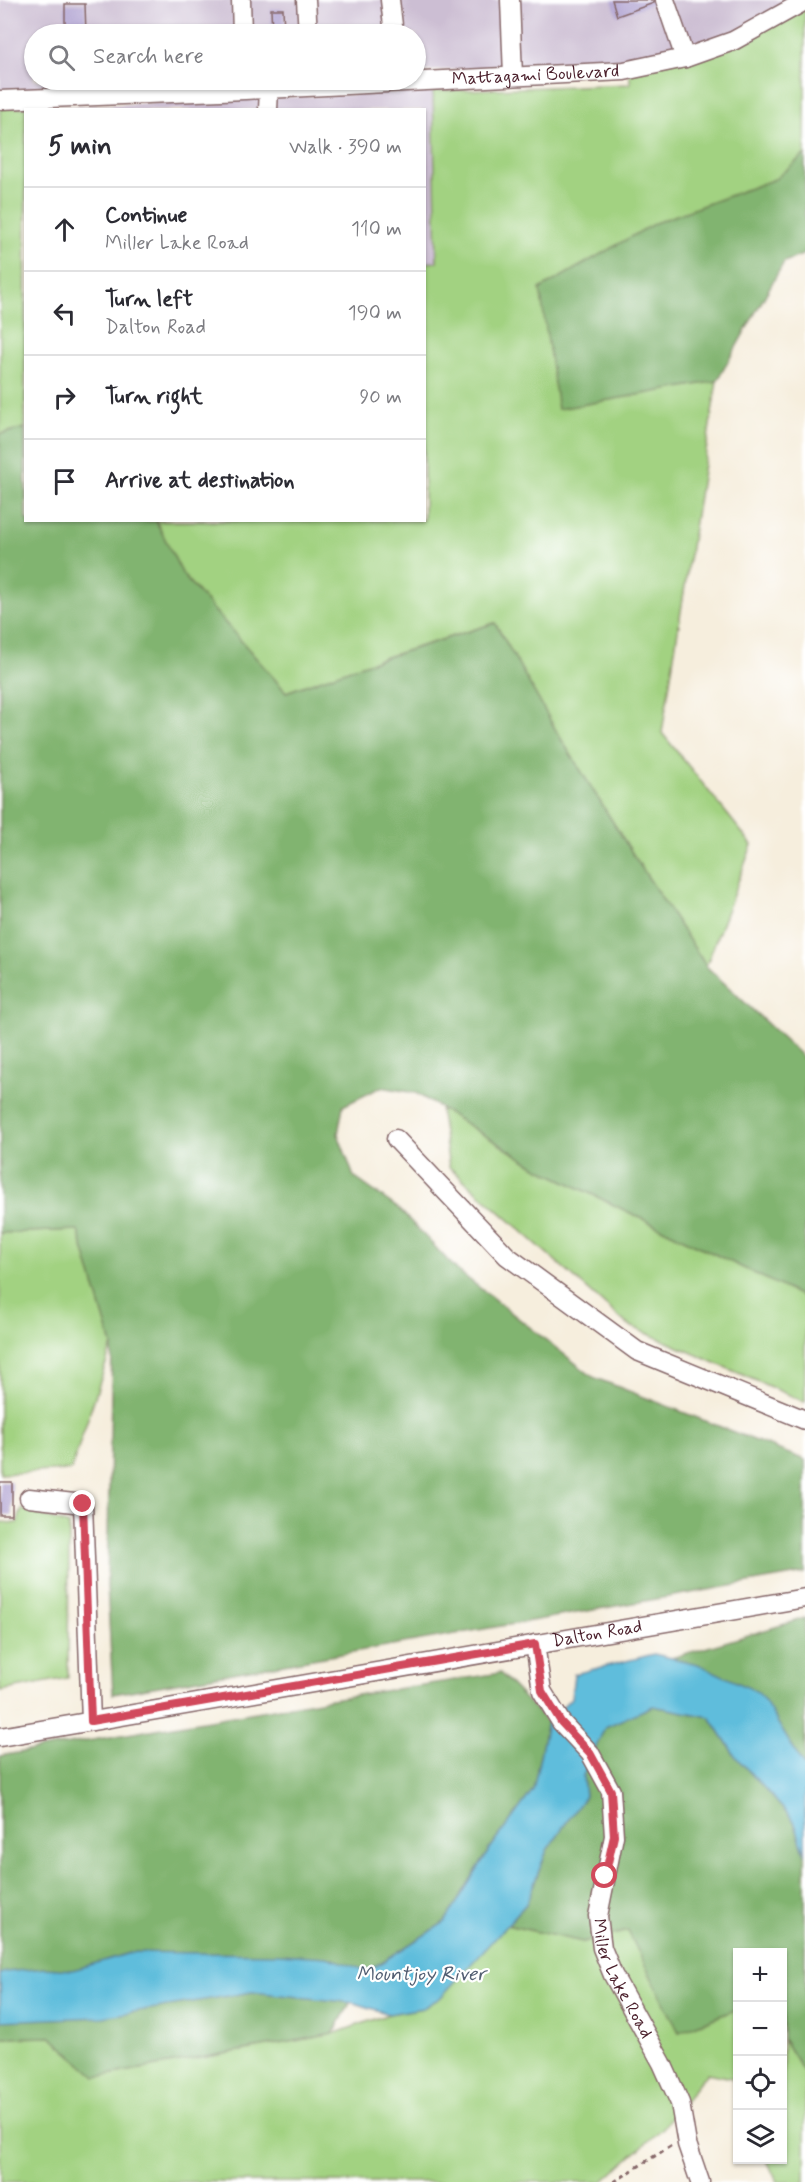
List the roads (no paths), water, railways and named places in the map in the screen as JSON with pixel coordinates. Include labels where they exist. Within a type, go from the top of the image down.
[{"type":"street","points":[[241,0],[242,24]]},
{"type":"street","points":[[306,0],[307,24]]},
{"type":"street","points":[[390,0],[393,24]]},
{"type":"street","points":[[510,0],[513,76]]},
{"type":"street","points":[[665,0],[685,58]]},
{"type":"street","name":"Mattagami Boulevard","points":[[426,80],[624,71],[685,58],[733,41],[805,2]]},
{"type":"street","name":"Mattagami Boulevard","points":[[0,100],[163,90]]},
{"type":"street","points":[[268,108],[269,90]]},
{"type":"street","points":[[396,1139],[507,1256],[637,1351],[805,1420]]},
{"type":"street","points":[[29,1498],[83,1504],[91,1721]]},
{"type":"street","name":"Dalton Road","points":[[0,1737],[805,1598]]},
{"type":"street","name":"Miller Lake Road","points":[[535,1644],[542,1691],[561,1722],[590,1753],[611,1791],[614,1836],[598,1916],[602,1948],[613,1975],[662,2062],[680,2103],[686,2136],[700,2182]]},
{"type":"water","name":"Mountjoy River","points":[[654,1654],[698,1664],[758,1692],[805,1768],[805,1854],[794,1821],[736,1757],[710,1717],[653,1706],[605,1727],[583,1776],[585,1796],[547,1850],[526,1904],[440,1998],[423,2008],[389,2014],[355,2003],[252,1992],[103,2017],[0,2021],[0,1974],[45,1968],[73,1970],[133,1952],[327,1957],[368,1971],[445,1922],[489,1850],[533,1790],[547,1722],[571,1698],[574,1674]]}]
